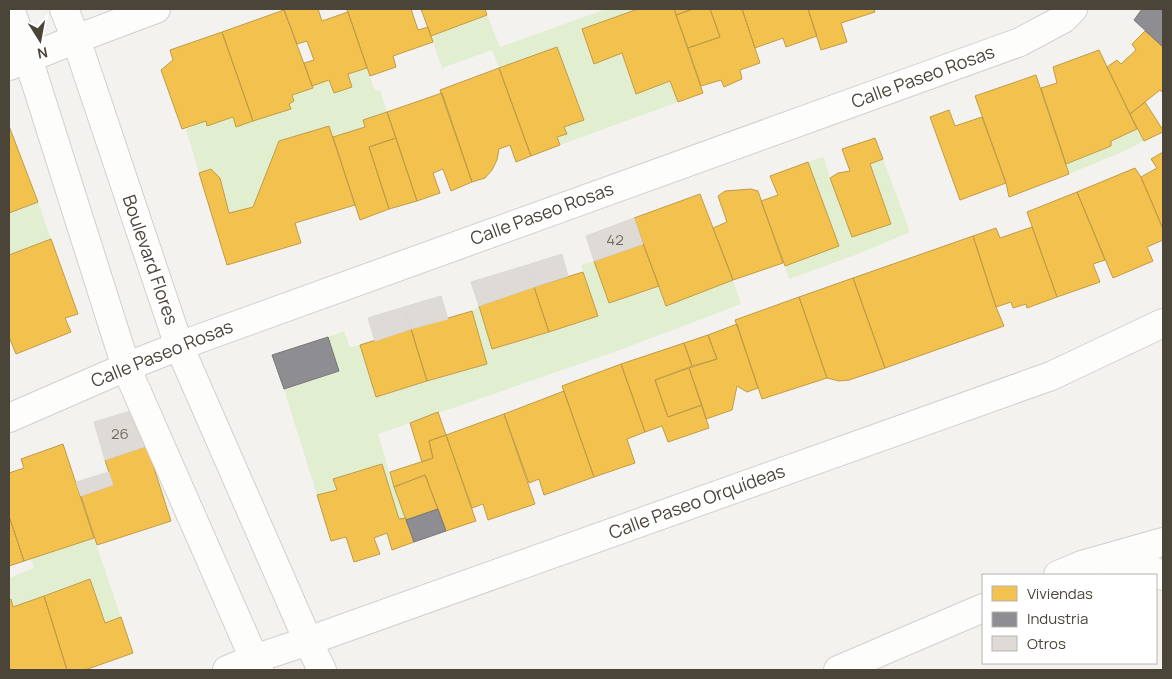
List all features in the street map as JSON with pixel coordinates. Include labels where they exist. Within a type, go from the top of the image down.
[{"type":"street","points":[[10,9],[18,62],[126,367],[257,664]]},
{"type":"street","name":"Boulevard Flores","points":[[64,9],[76,39],[179,346],[308,642],[322,670]]},
{"type":"street","points":[[18,62],[156,9]]},
{"type":"street","name":"Calle Paseo Rosas","points":[[9,418],[179,346],[1020,42],[1063,19],[1073,9]]},
{"type":"street","name":"Calle Paseo Orquídeas","points":[[227,670],[257,664],[308,642],[1051,376],[1163,323]]},
{"type":"street","points":[[1070,570],[1163,542]]},
{"type":"street","points":[[1070,570],[1102,561],[1124,561],[1144,566],[1163,576]]},
{"type":"street","points":[[838,670],[982,608]]},
{"type":"green space","points":[[606,9],[638,9],[582,29],[594,63],[622,53],[636,93],[670,81],[678,102],[560,145],[557,137],[567,134],[564,127],[584,120],[557,48],[499,68],[492,50],[442,68],[431,36],[487,15],[500,47]]},
{"type":"green space","points":[[367,68],[375,91],[380,90],[387,112],[363,120],[365,127],[333,137],[329,126],[279,141],[253,207],[229,213],[211,169],[199,173],[186,129],[206,121],[207,125],[233,117],[236,127],[294,101],[292,95],[329,80],[334,93],[352,87],[348,74]]},
{"type":"green space","points":[[1137,129],[1144,141],[1069,174],[1066,164],[1111,146],[1111,141]]},
{"type":"green space","points":[[823,157],[852,237],[891,224],[870,164],[883,159],[910,232],[858,254],[789,279],[785,266],[839,246],[808,162]]},
{"type":"green space","points":[[38,202],[51,239],[9,255],[9,213]]},
{"type":"green space","points":[[594,261],[609,303],[659,286],[666,306],[733,280],[741,304],[617,351],[378,434],[394,487],[406,518],[399,519],[382,464],[334,479],[337,490],[317,495],[284,389],[339,371],[328,337],[344,331],[350,347],[360,345],[376,397],[487,364],[472,311],[479,306],[492,349],[549,333],[598,316],[581,265]]},
{"type":"green space","points":[[94,538],[121,617],[105,623],[90,579],[13,607],[11,600],[9,600],[9,578],[34,568],[31,559]]},
{"type":"building: Viviendas","points":[[318,9],[322,21],[348,12],[367,68],[348,74],[352,87],[334,93],[329,80],[312,86],[304,63],[314,60],[307,41],[297,44],[284,10]]},
{"type":"building: Viviendas","points":[[346,9],[411,9],[418,30],[428,27],[433,42],[393,56],[396,67],[370,76]]},
{"type":"building: Viviendas","points":[[421,9],[485,9],[487,15],[431,36]]},
{"type":"building: Viviendas","points":[[638,9],[674,9],[703,93],[678,102],[670,81],[636,94],[622,53],[594,64],[582,29]]},
{"type":"building: Viviendas","points":[[674,9],[693,9],[676,15]]},
{"type":"building: Viviendas","points":[[693,9],[710,9],[720,37],[688,48],[676,15]]},
{"type":"building: Viviendas","points":[[710,9],[742,9],[760,63],[740,70],[742,79],[724,87],[721,80],[701,86],[688,48],[720,37]]},
{"type":"building: Viviendas","points":[[742,9],[808,9],[817,36],[786,47],[783,38],[755,48]]},
{"type":"building: Viviendas","points":[[808,9],[874,9],[875,12],[841,23],[847,42],[821,50]]},
{"type":"building: Viviendas","points":[[284,10],[313,88],[292,95],[294,101],[289,104],[291,109],[253,121],[222,32]]},
{"type":"building: Viviendas","points":[[1145,31],[1163,47],[1163,93],[1160,90],[1130,114],[1107,67],[1117,60],[1121,64],[1136,50],[1132,44]]},
{"type":"building: Viviendas","points":[[222,32],[253,121],[236,127],[233,117],[207,126],[206,121],[182,129],[161,70],[173,60],[170,50]]},
{"type":"building: Viviendas","points":[[557,47],[584,120],[564,127],[567,134],[557,137],[560,145],[531,156],[499,68]]},
{"type":"building: Viviendas","points":[[1099,50],[1137,129],[1111,141],[1111,146],[1066,164],[1041,88],[1057,83],[1053,67]]},
{"type":"building: Viviendas","points":[[499,68],[531,156],[516,162],[510,145],[499,149],[497,160],[492,170],[485,178],[472,182],[440,90]]},
{"type":"building: Viviendas","points":[[1036,75],[1069,174],[1009,197],[1006,183],[975,96]]},
{"type":"building: Viviendas","points":[[442,93],[472,182],[451,191],[443,169],[433,173],[440,193],[417,201],[387,112]]},
{"type":"building: Viviendas","points":[[1145,102],[1163,132],[1144,141],[1130,114]]},
{"type":"building: Viviendas","points":[[949,110],[955,126],[982,117],[1006,183],[960,200],[930,117]]},
{"type":"building: Viviendas","points":[[387,112],[396,138],[369,147],[389,209],[360,220],[333,137],[365,127],[363,120]]},
{"type":"building: Viviendas","points":[[9,126],[38,202],[9,213]]},
{"type":"building: Viviendas","points":[[329,126],[355,205],[295,223],[301,243],[227,265],[199,173],[211,169],[220,178],[229,213],[253,207],[279,141]]},
{"type":"building: Viviendas","points":[[396,138],[417,201],[389,209],[369,147]]},
{"type":"building: Viviendas","points":[[875,138],[883,159],[870,164],[891,224],[852,237],[830,178],[838,173],[850,171],[842,149]]},
{"type":"building: Viviendas","points":[[1163,152],[1163,229],[1141,177],[1157,168],[1151,159]]},
{"type":"building: Viviendas","points":[[808,162],[839,246],[785,266],[761,201],[778,195],[770,176]]},
{"type":"building: Viviendas","points":[[1135,168],[1141,177],[1163,229],[1163,240],[1147,247],[1153,261],[1113,278],[1077,192]]},
{"type":"building: Viviendas","points":[[751,189],[758,191],[783,263],[733,280],[713,228],[727,222],[718,196],[725,191]]},
{"type":"building: Viviendas","points":[[1077,192],[1105,260],[1093,264],[1100,282],[1057,297],[1027,212]]},
{"type":"building: Viviendas","points":[[700,194],[733,280],[666,306],[634,218]]},
{"type":"building: Viviendas","points":[[1032,227],[1057,297],[1027,308],[1026,304],[1013,308],[1011,302],[996,307],[973,236],[996,228],[1000,238]]},
{"type":"building: Viviendas","points":[[973,236],[1004,326],[885,368],[853,278]]},
{"type":"building: Viviendas","points":[[51,239],[78,314],[65,318],[71,332],[16,354],[9,337],[9,255]]},
{"type":"building: Viviendas","points":[[643,244],[659,286],[609,303],[594,261]]},
{"type":"building: Viviendas","points":[[583,272],[598,316],[549,332],[534,287]]},
{"type":"building: Viviendas","points":[[853,278],[885,368],[849,380],[839,381],[827,378],[799,297]]},
{"type":"building: Viviendas","points":[[534,287],[549,332],[492,349],[479,306]]},
{"type":"building: Viviendas","points":[[799,297],[827,378],[762,399],[735,320]]},
{"type":"building: Viviendas","points":[[472,311],[487,364],[427,381],[411,329]]},
{"type":"building: Viviendas","points":[[737,324],[758,388],[747,392],[737,386],[732,410],[706,419],[689,368],[717,359],[708,335]]},
{"type":"building: Viviendas","points":[[411,329],[427,381],[376,397],[360,345]]},
{"type":"building: Viviendas","points":[[708,335],[717,359],[692,366],[684,343]]},
{"type":"building: Viviendas","points":[[684,343],[692,366],[655,380],[668,417],[702,405],[709,428],[668,442],[662,426],[645,432],[621,364]]},
{"type":"building: Viviendas","points":[[621,364],[645,432],[627,439],[635,463],[594,477],[562,386]]},
{"type":"building: Viviendas","points":[[689,368],[702,405],[668,417],[655,380]]},
{"type":"building: Viviendas","points":[[564,391],[594,477],[544,495],[539,479],[529,483],[504,414]]},
{"type":"building: Viviendas","points":[[438,412],[446,435],[429,441],[433,458],[422,462],[410,423]]},
{"type":"building: Viviendas","points":[[504,414],[535,504],[488,520],[483,504],[472,508],[446,435]]},
{"type":"building: Viviendas","points":[[446,435],[476,521],[446,531],[425,475],[394,487],[390,472],[433,458],[429,441]]},
{"type":"building: Viviendas","points":[[63,444],[94,538],[24,561],[9,516],[9,473],[24,468],[21,459]]},
{"type":"building: Viviendas","points":[[147,446],[171,521],[97,545],[81,496],[113,485],[105,460]]},
{"type":"building: Viviendas","points":[[382,464],[399,519],[406,518],[414,542],[392,550],[387,533],[374,538],[380,554],[354,562],[346,537],[331,541],[317,495],[337,490],[333,479]]},
{"type":"building: Viviendas","points":[[425,475],[438,509],[406,520],[394,487]]},
{"type":"building: Viviendas","points":[[9,516],[24,561],[9,566]]},
{"type":"building: Viviendas","points":[[90,579],[105,623],[121,617],[133,653],[85,670],[67,670],[44,596]]},
{"type":"building: Viviendas","points":[[44,596],[67,670],[9,670],[9,600],[11,599],[13,607]]},
{"type":"building: Industria","points":[[1142,9],[1163,9],[1162,46],[1134,20]]},
{"type":"building: Industria","points":[[328,337],[339,371],[284,389],[272,355]]},
{"type":"building: Industria","points":[[438,509],[446,531],[414,542],[406,520]]},
{"type":"building: Otros","points":[[634,218],[643,244],[594,261],[586,236]]},
{"type":"building: Otros","points":[[562,254],[568,276],[534,287],[527,265]]},
{"type":"building: Otros","points":[[527,265],[534,287],[479,306],[471,282]]},
{"type":"building: Otros","points":[[441,296],[448,319],[411,329],[404,307]]},
{"type":"building: Otros","points":[[404,307],[411,329],[375,341],[368,318]]},
{"type":"building: Otros","points":[[134,410],[147,446],[105,460],[94,422]]},
{"type":"building: Otros","points":[[109,472],[113,485],[81,496],[76,482]]}]
